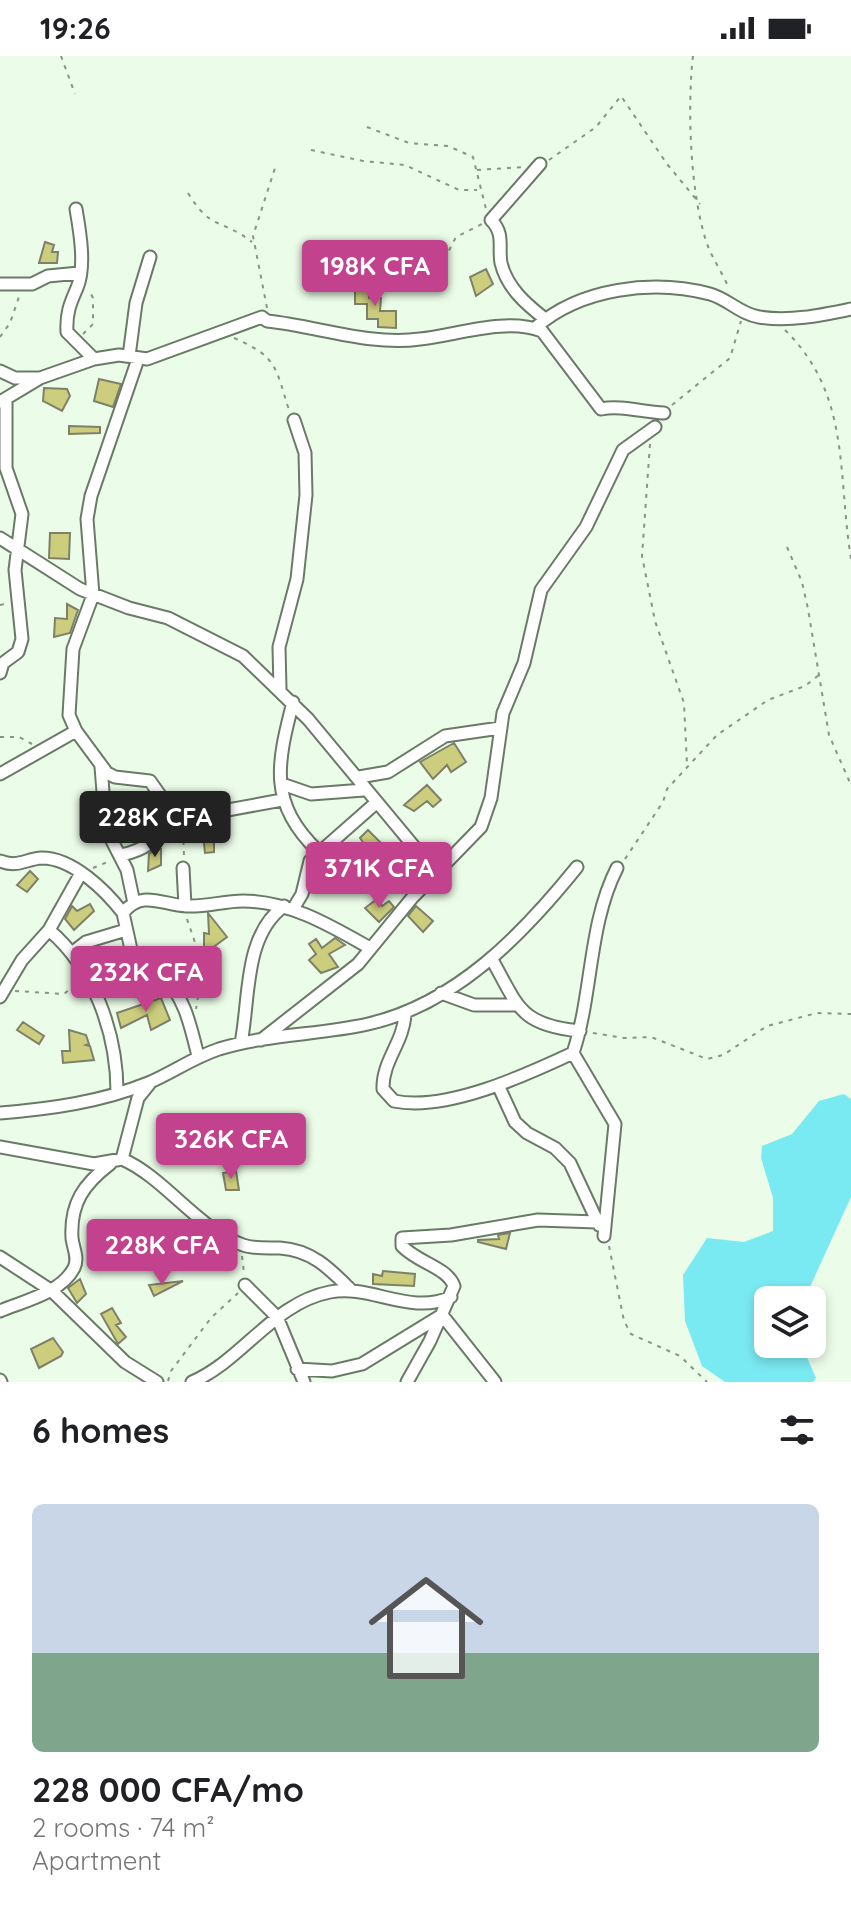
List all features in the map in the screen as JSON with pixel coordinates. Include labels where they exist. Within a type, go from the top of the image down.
[{"type":"street","points":[[540,164],[491,220],[500,231],[501,262],[515,293],[545,319]]},
{"type":"street","points":[[76,209],[79,273],[76,290],[68,303],[66,327],[71,339],[94,359]]},
{"type":"street","points":[[121,855],[153,840],[162,831],[165,817],[162,798],[150,781],[115,777],[101,766],[76,731],[68,703],[73,649],[93,595],[87,519],[91,496],[134,358],[136,303],[150,257]]},
{"type":"street","points":[[0,284],[24,285],[48,276],[79,273]]},
{"type":"street","points":[[535,328],[554,311],[584,299],[622,290],[695,291],[772,319],[851,309]]},
{"type":"street","points":[[0,673],[6,661],[18,652],[22,639],[15,582],[16,547],[22,514],[6,468],[3,400],[40,378],[94,359],[147,359],[257,318],[399,341],[514,326],[542,331],[601,409],[617,406],[664,413]]},
{"type":"street","points":[[0,371],[15,378],[40,378]]},
{"type":"street","points":[[280,689],[279,647],[297,579],[306,495],[305,453],[294,420]]},
{"type":"street","points":[[261,1040],[341,980],[436,873],[476,834],[486,816],[500,728],[524,663],[541,590],[586,527],[623,450],[655,427]]},
{"type":"street","points":[[0,538],[93,595],[179,623],[243,656],[293,702],[359,777],[364,790],[436,873]]},
{"type":"street","points":[[293,702],[282,745],[282,800],[291,818],[318,851]]},
{"type":"street","points":[[359,777],[388,772],[445,736],[500,728]]},
{"type":"street","points":[[0,774],[76,731]]},
{"type":"street","points":[[101,766],[106,829],[121,855],[134,903]]},
{"type":"street","points":[[282,784],[311,794],[364,790]]},
{"type":"street","points":[[165,817],[184,818],[282,800]]},
{"type":"street","points":[[241,1043],[255,954],[271,917],[289,908],[302,894],[306,868],[318,851],[377,802]]},
{"type":"street","points":[[0,861],[23,865],[45,858],[81,873],[123,913],[132,954],[166,978],[191,1026],[198,1056]]},
{"type":"street","points":[[0,1113],[60,1108],[117,1092],[150,1082],[198,1056],[241,1043],[367,1024],[405,1014],[491,958],[529,925],[577,867]]},
{"type":"street","points":[[183,868],[185,906]]},
{"type":"street","points":[[604,1236],[615,1124],[573,1053],[580,1031],[600,914],[617,868]]},
{"type":"street","points":[[4,992],[22,960],[49,930],[81,873]]},
{"type":"street","points":[[123,913],[134,903],[154,899],[185,906],[243,901],[289,908],[370,948]]},
{"type":"street","points":[[49,930],[73,952],[87,976],[110,1039],[117,1092]]},
{"type":"street","points":[[73,952],[86,942],[126,930]]},
{"type":"street","points":[[491,958],[516,1005],[545,1025],[580,1031]]},
{"type":"street","points":[[441,993],[474,1005],[516,1005]]},
{"type":"street","points":[[405,1014],[402,1038],[382,1079],[387,1096],[394,1101],[416,1103],[498,1085],[573,1053]]},
{"type":"street","points":[[122,1159],[138,1098],[150,1082]]},
{"type":"street","points":[[498,1085],[515,1122],[527,1133],[555,1148],[570,1163],[604,1236]]},
{"type":"street","points":[[0,1147],[110,1164]]},
{"type":"street","points":[[0,1311],[52,1291],[76,1265],[72,1237],[80,1190],[110,1164],[122,1159],[142,1169],[199,1218],[243,1245],[306,1254],[330,1269],[352,1291]]},
{"type":"street","points":[[407,1382],[454,1286],[450,1276],[414,1258],[402,1246],[402,1238],[451,1235],[516,1222],[597,1222]]},
{"type":"street","points":[[0,1257],[52,1291],[125,1362],[157,1382]]},
{"type":"street","points":[[245,1285],[277,1317],[304,1382]]},
{"type":"street","points":[[192,1382],[217,1368],[277,1317],[331,1291],[352,1291],[415,1303],[436,1303],[451,1297]]},
{"type":"street","points":[[297,1369],[332,1371],[362,1364],[442,1315]]},
{"type":"street","points":[[442,1315],[495,1382]]},
{"type":"path","points":[[61,56],[75,94]]},
{"type":"path","points":[[664,413],[702,377],[730,358],[737,308],[709,248],[700,204],[690,124],[693,56]]},
{"type":"path","points":[[477,170],[540,164],[596,127],[621,96],[667,164],[700,204]]},
{"type":"path","points":[[367,127],[409,143],[462,151],[473,157],[479,189],[491,220],[456,237],[435,277]]},
{"type":"path","points":[[311,150],[363,161],[405,165],[459,190],[479,189]]},
{"type":"path","points":[[267,321],[267,295],[253,243],[276,165]]},
{"type":"path","points":[[188,193],[200,214],[210,222],[232,228],[253,243]]},
{"type":"path","points":[[71,339],[85,333],[93,324],[92,292],[79,273]]},
{"type":"path","points":[[0,337],[10,323],[24,285]]},
{"type":"path","points":[[772,319],[807,353],[840,417],[851,559]]},
{"type":"path","points":[[221,333],[262,351],[281,379],[294,420]]},
{"type":"path","points":[[655,427],[650,444],[642,556],[655,621],[684,703],[687,765]]},
{"type":"path","points":[[787,547],[802,582],[829,735],[851,785]]},
{"type":"path","points":[[617,868],[644,834],[667,789],[717,735],[768,700],[805,686],[819,675]]},
{"type":"path","points":[[0,737],[19,737],[44,750]]},
{"type":"path","points":[[183,868],[184,818]]},
{"type":"path","points":[[81,873],[121,855]]},
{"type":"path","points":[[185,906],[203,966],[191,1026]]},
{"type":"path","points":[[4,992],[64,994],[87,976]]},
{"type":"path","points":[[580,1031],[624,1038],[651,1037],[707,1059],[723,1055],[767,1026],[817,1013],[851,1014]]},
{"type":"path","points":[[604,1236],[612,1251],[622,1313],[631,1334],[680,1356],[707,1382]]},
{"type":"path","points":[[168,1382],[171,1371],[211,1318],[245,1285],[243,1245]]},
{"type":"water","points":[[844,1094],[851,1099],[851,1197],[810,1286],[754,1286],[754,1358],[807,1358],[816,1378],[813,1382],[725,1382],[702,1366],[685,1321],[683,1275],[707,1238],[744,1242],[773,1231],[773,1198],[761,1158],[762,1146],[792,1134],[819,1101]]},
{"type":"building","points":[[45,242],[54,245],[52,252],[58,252],[57,263],[39,263]]},
{"type":"building","points":[[486,269],[493,284],[476,296],[470,277]]},
{"type":"building","points":[[355,286],[369,286],[369,298],[381,298],[380,311],[396,311],[396,328],[378,327],[378,319],[367,319],[367,304],[355,304]]},
{"type":"building","points":[[99,379],[121,384],[113,407],[94,401]]},
{"type":"building","points":[[44,388],[67,389],[70,396],[62,411],[43,401]]},
{"type":"building","points":[[69,426],[100,427],[100,433],[69,434]]},
{"type":"building","points":[[50,533],[70,533],[69,559],[49,558]]},
{"type":"building","points":[[67,604],[78,610],[70,633],[54,637],[55,618],[67,619]]},
{"type":"building","points":[[454,743],[466,762],[451,772],[447,765],[433,779],[420,762]]},
{"type":"building","points":[[427,785],[441,800],[433,807],[427,801],[414,811],[404,805]]},
{"type":"building","points":[[214,821],[214,852],[205,853],[202,823]]},
{"type":"building","points":[[368,830],[388,850],[374,859],[360,838]]},
{"type":"building","points":[[161,849],[161,865],[148,871],[149,854]]},
{"type":"building","points":[[30,871],[38,879],[27,892],[17,885]]},
{"type":"building","points":[[377,899],[382,906],[389,901],[394,907],[379,922],[365,908]]},
{"type":"building","points":[[90,904],[94,911],[74,930],[65,919],[72,906],[77,911]]},
{"type":"building","points":[[416,906],[433,921],[423,932],[408,916]]},
{"type":"building","points":[[208,913],[227,937],[204,954],[204,933],[209,934]]},
{"type":"building","points":[[335,938],[345,945],[329,954],[338,967],[321,973],[309,960],[316,954],[309,944],[316,939],[322,948]]},
{"type":"building","points":[[161,998],[170,1020],[151,1030],[147,1015],[121,1028],[117,1013]]},
{"type":"building","points":[[23,1022],[44,1036],[39,1044],[17,1030]]},
{"type":"building","points":[[69,1030],[86,1035],[89,1044],[86,1045],[90,1046],[94,1060],[63,1063],[62,1051],[70,1051]]},
{"type":"building","points":[[236,1171],[239,1190],[226,1190],[223,1173]]},
{"type":"building","points":[[133,1228],[137,1239],[116,1247],[113,1235]]},
{"type":"building","points":[[510,1233],[506,1249],[478,1242],[499,1239],[498,1235]]},
{"type":"building","points":[[383,1271],[415,1274],[414,1286],[373,1284],[373,1274],[382,1276]]},
{"type":"building","points":[[80,1279],[86,1294],[77,1303],[68,1288]]},
{"type":"building","points":[[183,1281],[154,1296],[149,1285]]},
{"type":"building","points":[[112,1308],[121,1323],[116,1325],[126,1337],[118,1344],[101,1314]]},
{"type":"building","points":[[53,1338],[63,1352],[39,1368],[31,1349]]}]
